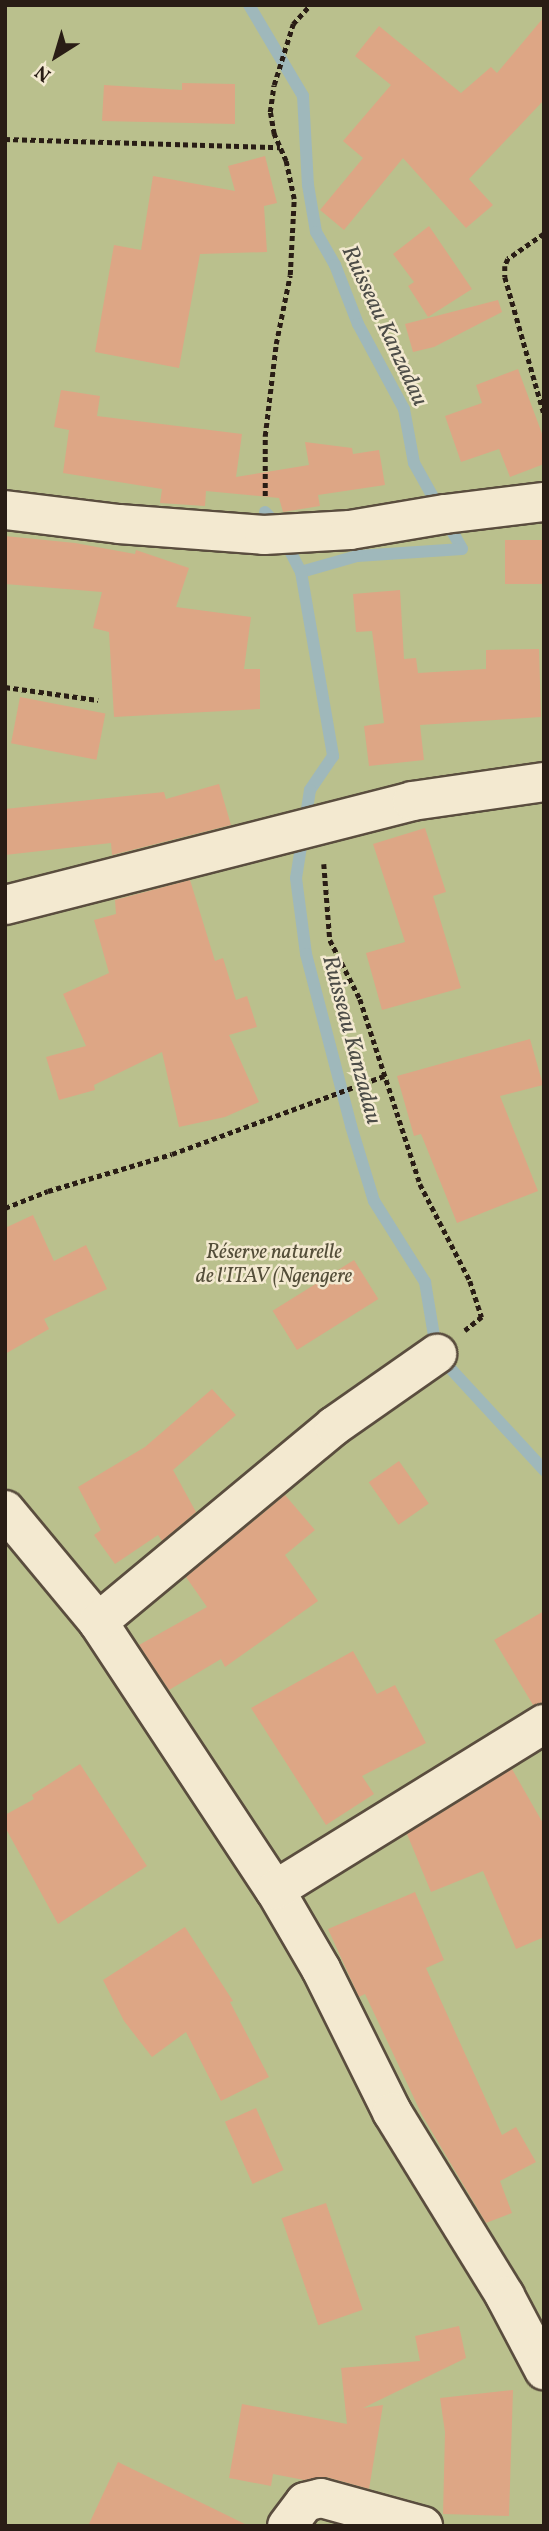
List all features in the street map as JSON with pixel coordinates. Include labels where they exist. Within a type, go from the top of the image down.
[{"type":"street","points":[[5,510],[119,524],[264,535],[350,530],[445,514],[544,502]]},
{"type":"street","points":[[5,905],[412,801],[544,782]]},
{"type":"street","points":[[97,1622],[334,1426],[437,1354]]},
{"type":"street","points":[[5,1510],[97,1622],[275,1890],[321,1969],[392,2112],[505,2296],[544,2370]]},
{"type":"street","points":[[275,1890],[544,1724]]},
{"type":"street","points":[[287,2526],[305,2502],[321,2498],[423,2526]]},
{"type":"path","points":[[264,535],[265,436],[276,344],[290,275],[294,199],[274,134],[271,112],[274,85],[293,24],[310,5]]},
{"type":"path","points":[[5,139],[280,147]]},
{"type":"path","points":[[544,234],[508,259],[505,266],[505,277],[544,414]]},
{"type":"path","points":[[5,687],[98,700]]},
{"type":"path","points":[[319,826],[330,940],[360,999],[420,1184],[470,1281],[482,1317],[437,1354]]},
{"type":"path","points":[[5,1208],[48,1191],[172,1154],[384,1076]]},
{"type":"green space","name":"Réserve naturelle de l'ITAV (Ngengere","points":[[5,5],[544,5],[544,2526],[5,2526]]},
{"type":"building","points":[[544,17],[544,100],[469,179],[493,205],[466,228],[403,158],[344,230],[320,210],[363,158],[343,141],[391,85],[355,56],[379,26],[461,93],[491,67],[497,73]]},
{"type":"building","points":[[182,83],[235,84],[235,124],[102,121],[104,85],[182,90]]},
{"type":"building","points":[[265,156],[277,203],[264,206],[267,252],[200,254],[179,368],[95,352],[114,245],[141,250],[153,176],[235,191],[228,166]]},
{"type":"building","points":[[429,226],[472,289],[428,317],[408,286],[414,282],[393,254]]},
{"type":"building","points":[[498,300],[502,312],[434,347],[413,352],[405,324]]},
{"type":"building","points":[[518,369],[544,439],[544,464],[510,477],[499,449],[461,462],[445,416],[482,403],[476,385]]},
{"type":"building","points":[[61,390],[100,396],[97,416],[242,434],[236,477],[309,465],[305,442],[352,448],[353,454],[379,450],[385,485],[318,495],[320,506],[283,512],[279,498],[206,491],[205,506],[160,503],[162,489],[63,473],[69,430],[54,427]]},
{"type":"building","points":[[5,536],[75,543],[135,554],[136,550],[189,568],[176,607],[251,617],[244,669],[260,669],[260,709],[114,717],[109,632],[93,628],[102,592],[5,584]]},
{"type":"building","points":[[505,540],[544,540],[544,584],[505,584]]},
{"type":"building","points":[[400,590],[404,659],[416,658],[418,673],[486,669],[486,650],[539,649],[541,717],[420,725],[424,760],[369,766],[364,726],[384,723],[372,631],[356,632],[353,594]]},
{"type":"building","points":[[20,697],[105,714],[96,760],[11,743]]},
{"type":"building","points":[[219,784],[231,825],[112,855],[111,843],[5,855],[5,809],[164,792],[166,799]]},
{"type":"building","points":[[425,828],[446,892],[433,896],[461,988],[382,1010],[366,953],[405,942],[373,844]]},
{"type":"building","points":[[190,880],[215,961],[223,958],[236,1000],[247,996],[257,1027],[229,1035],[259,1102],[225,1117],[179,1127],[162,1052],[94,1085],[95,1090],[59,1100],[46,1057],[86,1046],[63,994],[109,973],[94,920],[116,914],[115,900]]},
{"type":"building","points":[[530,1039],[543,1085],[500,1096],[538,1191],[457,1223],[421,1134],[414,1136],[397,1076]]},
{"type":"building","points":[[33,1215],[54,1261],[86,1245],[107,1289],[44,1319],[49,1329],[5,1354],[5,1228]]},
{"type":"building","points":[[354,1260],[378,1299],[297,1350],[273,1311]]},
{"type":"building","points":[[212,1389],[236,1415],[173,1470],[196,1512],[162,1541],[158,1535],[115,1564],[94,1535],[101,1530],[78,1487],[145,1447]]},
{"type":"building","points":[[399,1461],[429,1504],[399,1525],[369,1482]]},
{"type":"building","points":[[285,1495],[315,1530],[285,1555],[318,1601],[225,1667],[221,1659],[169,1690],[139,1645],[207,1607],[186,1577]]},
{"type":"building","points":[[544,1611],[544,1702],[533,1705],[494,1640]]},
{"type":"building","points":[[353,1651],[377,1694],[395,1685],[426,1743],[362,1776],[374,1794],[326,1825],[251,1708]]},
{"type":"building","points":[[80,1764],[147,1866],[58,1924],[5,1827],[5,1815],[34,1799],[32,1795]]},
{"type":"building","points":[[512,1769],[544,1825],[544,1937],[516,1949],[483,1871],[431,1892],[407,1834]]},
{"type":"building","points":[[415,1892],[444,1960],[426,1968],[502,2135],[516,2127],[536,2162],[500,2181],[512,2213],[486,2223],[422,2115],[365,1994],[359,1997],[328,1929]]},
{"type":"building","points":[[185,1927],[233,2001],[230,2002],[269,2077],[221,2101],[186,2032],[152,2057],[124,2021],[103,1980]]},
{"type":"building","points":[[256,2108],[284,2170],[253,2184],[225,2122]]},
{"type":"building","points":[[326,2203],[363,2310],[318,2325],[282,2218]]},
{"type":"building","points":[[459,2326],[466,2358],[363,2408],[383,2405],[369,2489],[326,2477],[304,2480],[273,2474],[271,2486],[229,2478],[242,2404],[347,2424],[341,2368],[420,2361],[415,2336]]},
{"type":"building","points":[[513,2390],[509,2516],[443,2514],[445,2432],[440,2398]]},
{"type":"building","points":[[118,2462],[249,2526],[88,2526]]},
{"type":"waterway","name":"Ruisseau Kanzadau","points":[[249,5],[303,96],[308,185],[316,232],[335,265],[358,324],[404,409],[414,463],[462,549],[357,556],[301,572]]},
{"type":"waterway","name":"Ruisseau Kanzadau","points":[[265,512],[276,524],[301,572],[333,756],[310,790],[296,878],[306,954],[351,1126],[374,1201],[425,1282],[437,1354],[544,1470]]}]
